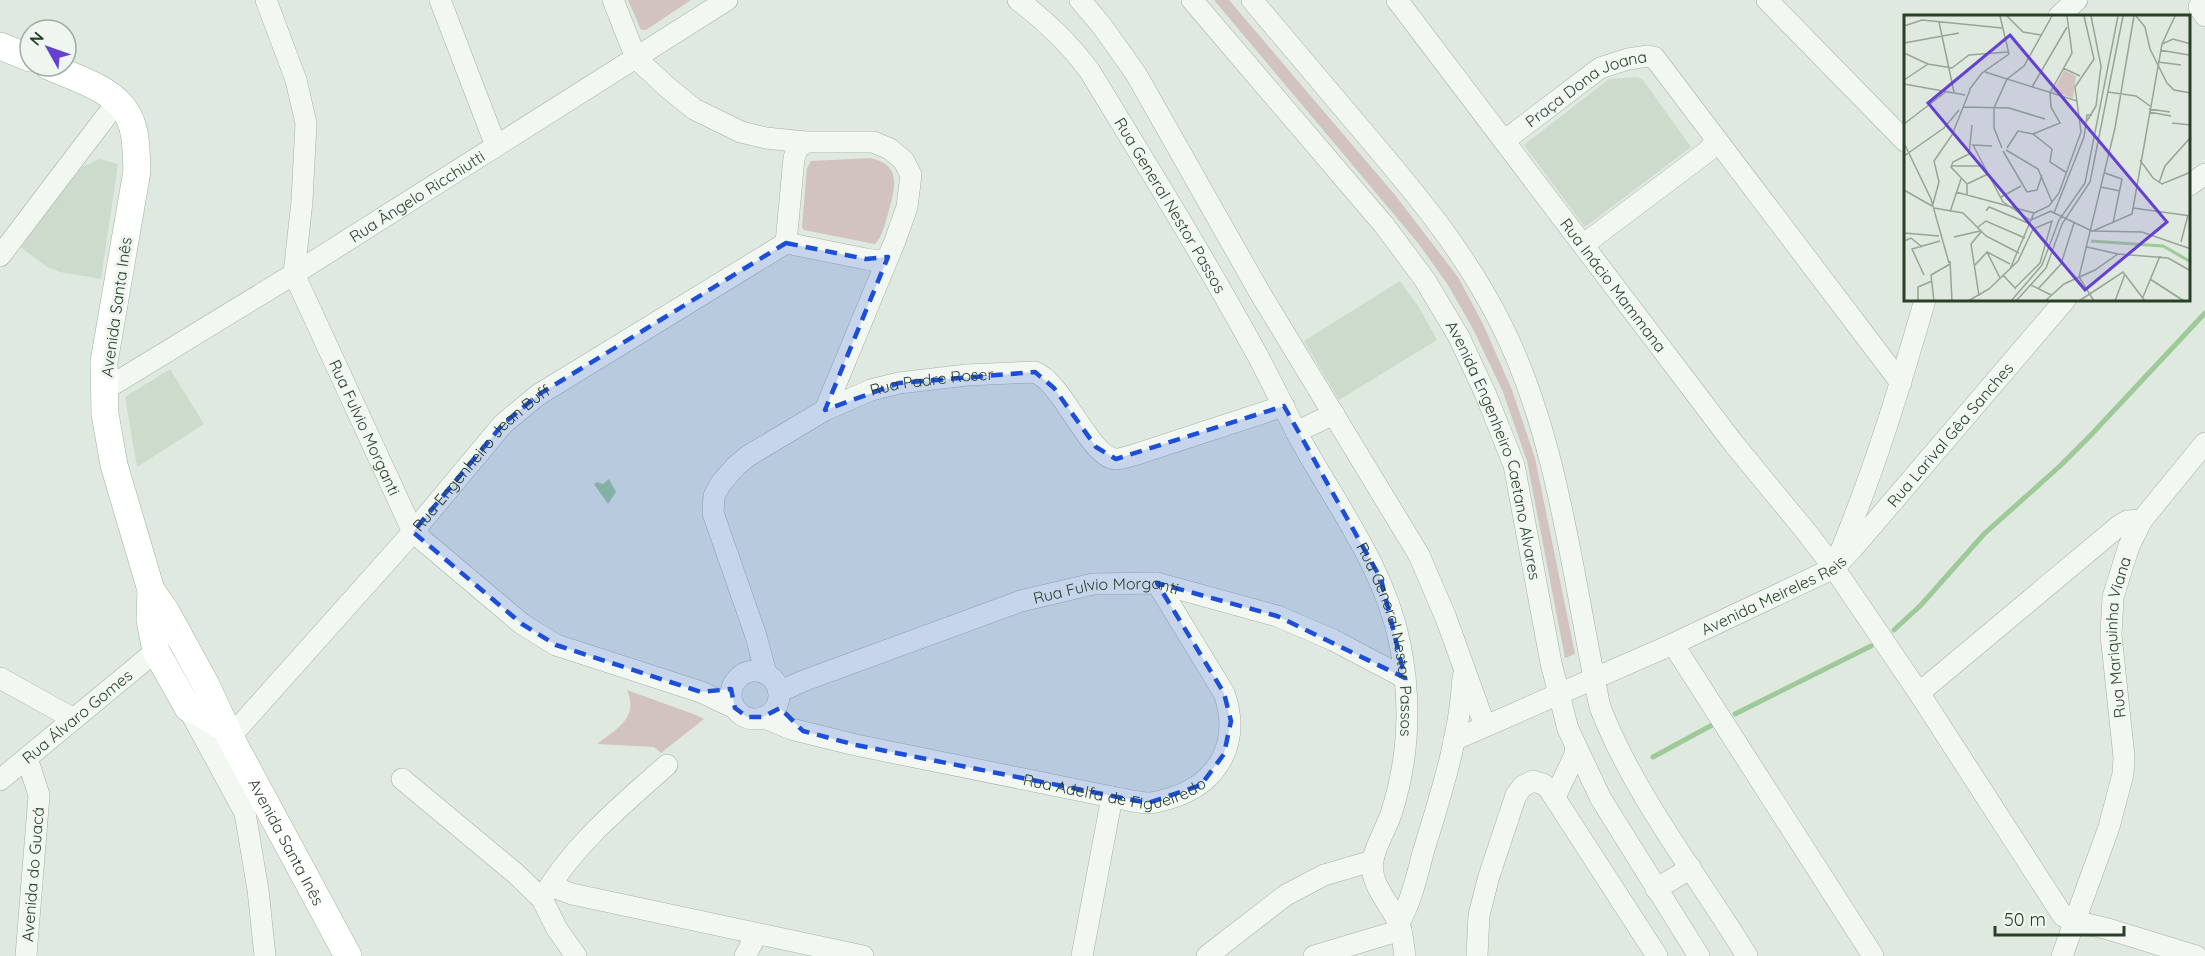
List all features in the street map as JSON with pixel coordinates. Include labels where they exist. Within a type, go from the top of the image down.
[{"type":"main road","points":[[0,46],[18,53]]},
{"type":"main road","name":"Avenida Santa Inês","points":[[74,78],[102,91],[117,102],[128,116],[136,141],[137,171],[104,362],[104,390],[108,434],[114,465],[159,619],[206,685],[228,732],[348,956]]},
{"type":"main road","name":"Avenida Santa Inês","points":[[159,619],[156,651],[185,704],[228,732]]},
{"type":"main road","points":[[185,704],[199,698],[206,685]]},
{"type":"street","points":[[266,0],[296,80],[306,123],[302,201],[294,274]]},
{"type":"street","points":[[440,0],[496,146]]},
{"type":"street","points":[[613,0],[636,58],[667,87],[694,108],[713,119],[741,132],[766,138],[805,142],[873,142],[890,149],[904,161],[911,175],[907,207],[825,410]]},
{"type":"street","name":"Rua Ângelo Ricchiutti","points":[[104,390],[294,274],[728,0]]},
{"type":"street","name":"Rua General Nestor Passos","points":[[1018,0],[1048,23],[1071,45],[1089,70],[1198,250],[1296,432],[1381,579],[1395,621],[1406,678],[1407,718],[1404,759],[1391,813],[1372,861]]},
{"type":"street","name":"Rua General Nestor Passos","points":[[1080,0],[1102,26],[1136,74],[1260,293],[1419,555],[1446,618],[1485,726]]},
{"type":"street","name":"Avenida Engenheiro Caetano Alvares","points":[[1192,0],[1384,225],[1425,280],[1459,338],[1486,395],[1514,465],[1558,694],[1568,729],[1600,799],[1699,956]]},
{"type":"street","points":[[1252,0],[1408,184],[1463,256],[1501,323],[1525,383],[1548,455],[1600,707],[1606,724],[1629,771],[1747,956]]},
{"type":"street","name":"Rua Inácio Mammana","points":[[1397,0],[1734,444],[1834,568],[1919,693],[2063,916],[2074,921]]},
{"type":"street","points":[[1767,0],[1904,140]]},
{"type":"street","points":[[2060,15],[2077,0]]},
{"type":"street","name":"Praça Dona Joana","points":[[1504,141],[1600,68],[1628,59],[1648,56],[1654,57],[1714,136]]},
{"type":"street","points":[[0,256],[117,102]]},
{"type":"street","points":[[1583,245],[1708,151],[1715,142],[1714,136]]},
{"type":"street","points":[[1714,136],[1901,383]]},
{"type":"street","points":[[805,142],[798,148],[794,158],[786,243],[879,261],[888,257]]},
{"type":"street","points":[[2190,185],[2205,174]]},
{"type":"street","name":"Rua Engenheiro Jean Buff","points":[[228,732],[413,532],[503,424],[538,395],[786,243]]},
{"type":"street","name":"Rua Fulvio Morganti","points":[[294,274],[413,532],[522,624],[556,645],[701,692],[735,708]]},
{"type":"street","name":"Avenida Meireles Reis","points":[[1454,740],[1673,644],[1834,568],[1858,511],[1901,383],[1924,302]]},
{"type":"street","name":"Rua Larival Gêa Sanches","points":[[1834,568],[2063,302]]},
{"type":"street","name":"Rua Padre Roser","points":[[769,683],[756,636],[712,513],[714,496],[730,472],[748,456],[825,410],[871,390],[899,383],[967,375],[1035,372],[1042,375],[1054,388],[1096,447],[1116,459],[1284,406]]},
{"type":"street","points":[[1296,432],[1334,414]]},
{"type":"street","name":"Rua Mariquinha Viana","points":[[2062,956],[2109,827],[2123,774],[2124,758],[2111,635],[2112,607],[2117,580],[2129,546],[2142,520],[2205,444]]},
{"type":"street","points":[[1919,693],[2120,525],[2127,521],[2142,520]]},
{"type":"street","name":"Rua Fulvio Morganti","points":[[769,683],[803,681],[1021,601],[1093,584],[1157,583],[1277,616],[1333,640],[1406,678]]},
{"type":"street","name":"Rua Adelfa de Figueiredo","points":[[763,717],[791,729],[856,745],[1112,797],[1148,803],[1191,791],[1201,785],[1216,767],[1230,739],[1229,706],[1224,693],[1157,583]]},
{"type":"street","points":[[1673,644],[1873,956]]},
{"type":"street","name":"Rua Álvaro Gomes","points":[[0,780],[156,651]]},
{"type":"street","name":"Rua General Nestor Passos","points":[[1400,927],[1416,879],[1454,740],[1462,694],[1463,670]]},
{"type":"street","points":[[0,678],[74,719]]},
{"type":"street","points":[[737,679],[769,683],[770,713],[763,717],[747,717],[735,708],[732,701],[733,685],[737,679]]},
{"type":"street","points":[[769,683],[788,718],[803,731]]},
{"type":"street","name":"Rua Fulvio Morganti","points":[[701,692],[721,691],[733,685]]},
{"type":"street","points":[[185,704],[245,813],[258,890],[265,956]]},
{"type":"street","points":[[1557,800],[1576,748]]},
{"type":"street","name":"Avenida do Guacá","points":[[26,956],[39,795],[27,758]]},
{"type":"street","points":[[546,893],[605,819],[667,765]]},
{"type":"street","points":[[402,779],[514,873],[546,893],[572,894],[834,953],[863,956]]},
{"type":"street","points":[[1477,956],[1479,915],[1489,876],[1516,795],[1523,786],[1533,781],[1543,784],[1557,800],[1657,956]]},
{"type":"street","points":[[1082,956],[1112,797]]},
{"type":"street","points":[[1207,956],[1286,895],[1323,875],[1372,861],[1373,875],[1400,927],[1405,956]]},
{"type":"street","points":[[1656,890],[1691,868]]},
{"type":"street","points":[[546,893],[557,929],[576,956]]},
{"type":"street","points":[[2074,921],[2196,956]]},
{"type":"street","points":[[1314,956],[1400,927]]},
{"type":"street","points":[[745,956],[757,934]]},
{"type":"highlighted area","points":[[786,243],[866,259],[888,257],[825,410],[899,383],[1035,372],[1054,388],[1096,447],[1116,459],[1284,406],[1381,579],[1405,678],[1277,616],[1157,583],[1224,693],[1231,721],[1224,754],[1201,785],[1148,803],[856,745],[803,731],[780,708],[763,717],[747,717],[735,708],[731,689],[701,692],[556,645],[522,624],[413,532],[503,424],[538,395]]},
{"type":"shaded area","points":[[628,0],[691,0],[646,30],[641,30]]},
{"type":"shaded area","points":[[1214,0],[1229,0],[1395,195],[1458,277],[1483,324],[1512,390],[1535,458],[1575,654],[1565,658],[1527,461],[1503,392],[1473,329],[1448,285],[1418,243]]},
{"type":"shaded area","points":[[1637,77],[1643,80],[1691,147],[1585,227],[1524,145],[1609,79]]},
{"type":"shaded area","points":[[870,158],[888,166],[894,180],[886,222],[875,244],[804,230],[802,227],[807,168],[811,161]]},
{"type":"shaded area","points":[[100,159],[118,164],[101,279],[60,272],[47,267],[19,246],[82,167]]},
{"type":"shaded area","points":[[1400,281],[1420,309],[1437,340],[1339,400],[1304,341]]},
{"type":"shaded area","points":[[170,369],[204,424],[137,467],[125,397]]},
{"type":"shaded area","points":[[609,479],[616,492],[608,504],[594,484],[597,482],[603,484]]},
{"type":"shaded area","points":[[627,690],[704,719],[661,753],[654,747],[597,744],[624,722],[628,715],[630,700]]},
{"type":"waterway","points":[[1894,630],[1921,605],[1984,534],[2090,436],[2205,313]]},
{"type":"waterway","points":[[1735,714],[1871,646]]},
{"type":"waterway","points":[[1653,757],[1714,724]]}]
